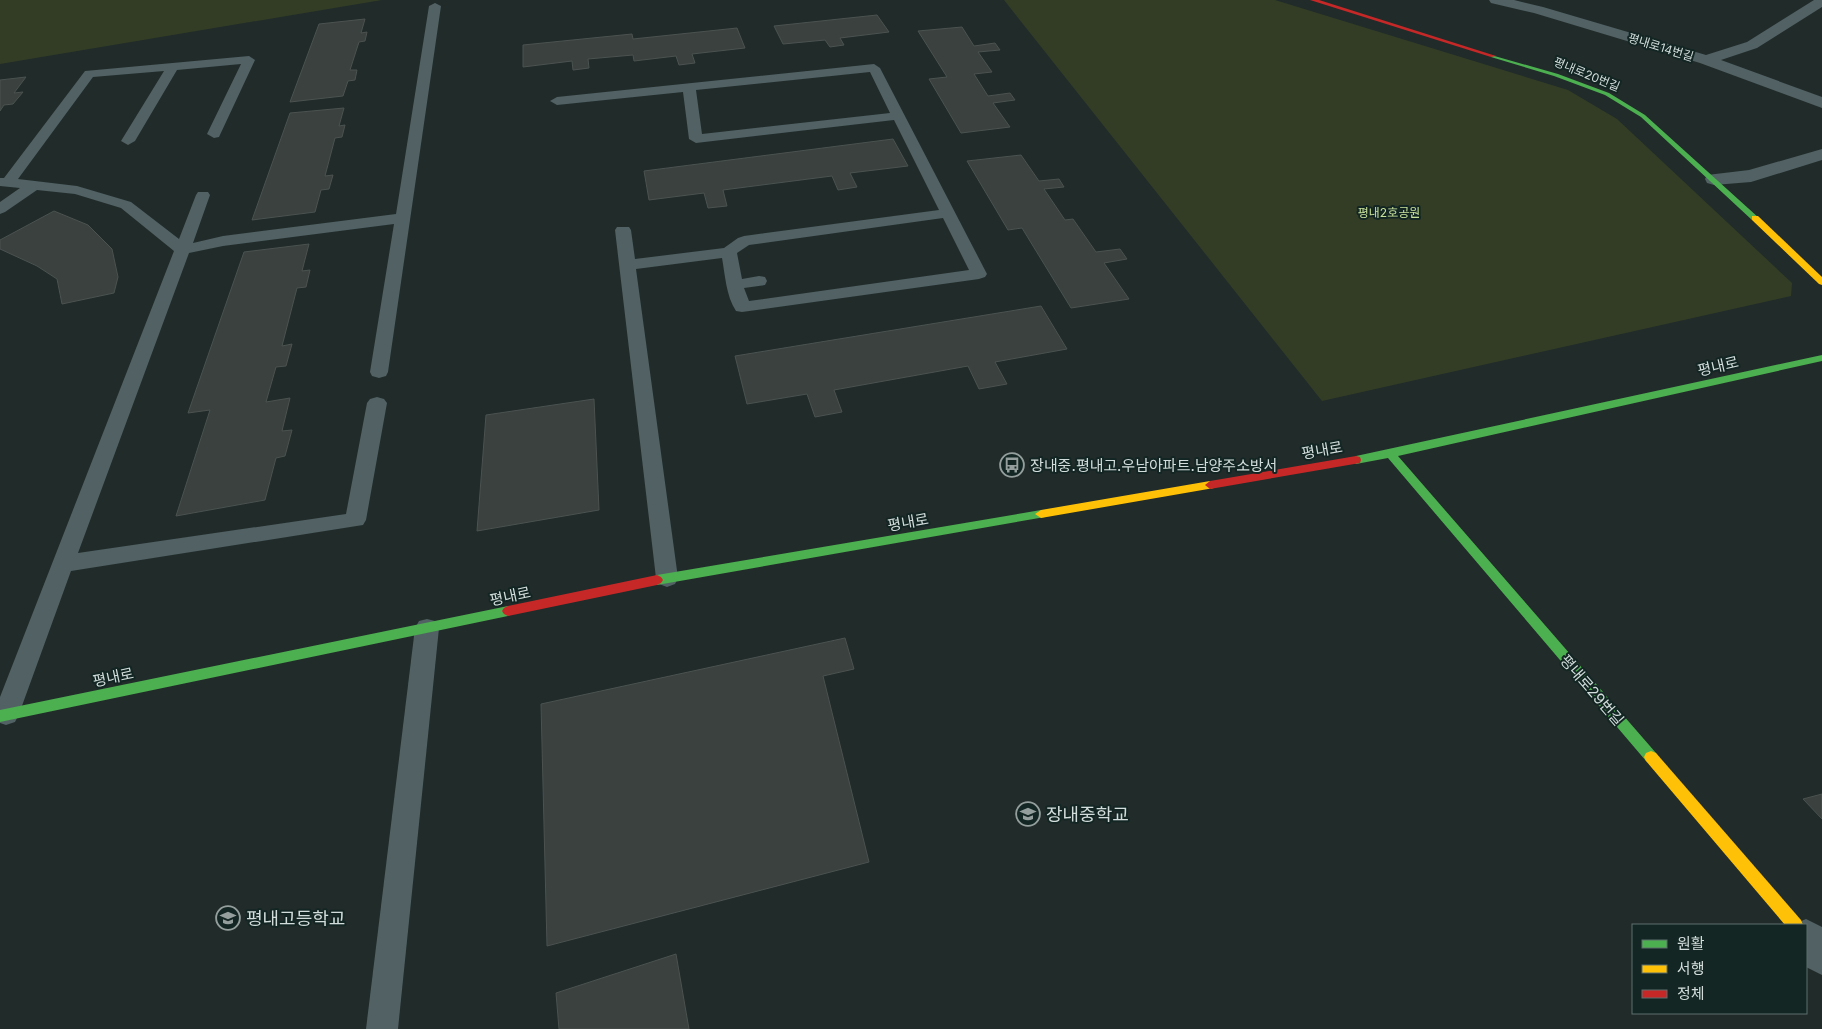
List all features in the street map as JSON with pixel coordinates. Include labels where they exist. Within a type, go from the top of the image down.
[{"type":"street","name":"평내로20번길","points":[[1313,0],[1556,75],[1607,94],[1643,116],[1714,178],[1822,282]]},
{"type":"street","name":"평내로14번길","points":[[1496,0],[1538,10],[1706,60],[1822,103]]},
{"type":"street","points":[[1538,10],[1561,0]]},
{"type":"street","points":[[1706,60],[1752,45],[1822,1]]},
{"type":"street","points":[[1714,178],[1751,176],[1822,154]]},
{"type":"street","name":"평내로","points":[[3,715],[667,578],[1390,454],[1822,358]]},
{"type":"street","name":"평내로29번길","points":[[1390,454],[1794,924]]},
{"type":"street","points":[[1807,939],[1822,956]]},
{"type":"lane","points":[[379,372],[434,6]]},
{"type":"lane","points":[[4,182],[89,74],[249,60],[214,134]]},
{"type":"lane","points":[[128,140],[173,67]]},
{"type":"lane","points":[[557,102],[874,68],[979,274],[742,307],[734,285],[729,252]]},
{"type":"lane","points":[[689,88],[696,138],[898,116]]},
{"type":"lane","points":[[691,105],[709,103]]},
{"type":"lane","points":[[4,182],[77,190],[126,205],[183,250]]},
{"type":"lane","points":[[0,209],[35,185]]},
{"type":"lane","points":[[3,715],[63,564],[203,194]]},
{"type":"lane","points":[[628,265],[729,252],[744,241],[948,213]]},
{"type":"lane","points":[[183,250],[222,241],[401,218]]},
{"type":"lane","points":[[623,230],[667,578]]},
{"type":"lane","points":[[734,285],[759,281]]},
{"type":"lane","points":[[63,564],[354,520],[377,403]]},
{"type":"lane","points":[[382,1029],[427,628]]},
{"type":"green space","points":[[0,0],[382,0],[0,64]]},
{"type":"green space","name":"평내2호공원","points":[[1004,0],[1275,0],[1568,90],[1617,119],[1792,283],[1791,296],[1322,401]]},
{"type":"building","points":[[877,15],[889,32],[840,38],[844,45],[830,47],[825,40],[783,44],[774,26]]},
{"type":"building","points":[[365,19],[361,33],[367,32],[365,41],[359,42],[350,70],[357,70],[355,80],[348,81],[343,96],[290,102],[319,24]]},
{"type":"building","points":[[962,27],[974,46],[995,43],[1000,50],[978,52],[992,72],[974,74],[988,96],[1010,93],[1015,100],[993,103],[1010,127],[961,133],[929,79],[947,77],[918,31]]},
{"type":"building","points":[[737,28],[745,48],[692,54],[695,63],[679,65],[676,56],[634,61],[633,55],[588,59],[589,68],[573,70],[572,61],[523,67],[523,45],[632,34],[633,39]]},
{"type":"building","points":[[26,77],[14,93],[23,92],[13,104],[4,105],[0,111],[0,80]]},
{"type":"building","points":[[344,108],[339,126],[345,125],[342,137],[335,138],[325,176],[333,175],[329,189],[321,190],[315,212],[252,220],[290,113]]},
{"type":"building","points":[[893,139],[908,166],[850,173],[857,187],[838,190],[832,176],[723,190],[727,206],[708,208],[704,193],[649,200],[644,171]]},
{"type":"building","points":[[1021,155],[1039,181],[1059,179],[1064,187],[1044,189],[1065,220],[1073,219],[1096,252],[1120,249],[1127,259],[1104,263],[1129,299],[1071,308],[1022,228],[1008,230],[967,161]]},
{"type":"building","points":[[54,211],[88,225],[112,249],[118,277],[114,293],[62,304],[57,279],[37,266],[0,249],[0,240]]},
{"type":"building","points":[[309,244],[302,271],[310,270],[306,287],[297,288],[282,346],[292,344],[286,366],[276,367],[266,402],[290,398],[282,431],[292,430],[285,456],[276,458],[265,500],[176,516],[210,410],[188,413],[244,252]]},
{"type":"building","points":[[1041,306],[1067,349],[995,362],[1007,384],[979,389],[968,366],[834,390],[842,412],[815,417],[807,394],[747,404],[735,356]]},
{"type":"building","points":[[594,399],[599,510],[477,531],[486,415]]},
{"type":"building","points":[[845,638],[854,669],[823,676],[869,862],[547,946],[541,704]]},
{"type":"building","points":[[1822,794],[1822,819],[1803,799]]},
{"type":"building","points":[[676,954],[689,1029],[559,1029],[556,993]]},
{"type":"traffic: fast","points":[[1493,56],[1556,75],[1607,94],[1643,116],[1755,218]]},
{"type":"traffic: fast","points":[[1356,460],[1822,358]]},
{"type":"traffic: fast","points":[[1390,454],[1651,757]]},
{"type":"traffic: fast","points":[[657,580],[1041,514]]},
{"type":"traffic: fast","points":[[0,716],[508,611]]},
{"type":"traffic: slow","points":[[1755,218],[1822,282]]},
{"type":"traffic: slow","points":[[1041,514],[1210,485]]},
{"type":"traffic: slow","points":[[1651,757],[1794,924]]},
{"type":"traffic: jam","points":[[1313,0],[1493,56]]},
{"type":"traffic: jam","points":[[1210,485],[1356,460]]},
{"type":"traffic: jam","points":[[508,611],[657,580]]},
{"type":"place","name":"장내중.평내고.우남아파트.남양주소방서","points":[[1012,465]]},
{"type":"place","name":"장내중학교","points":[[1028,814]]},
{"type":"place","name":"평내고등학교","points":[[228,918]]}]
